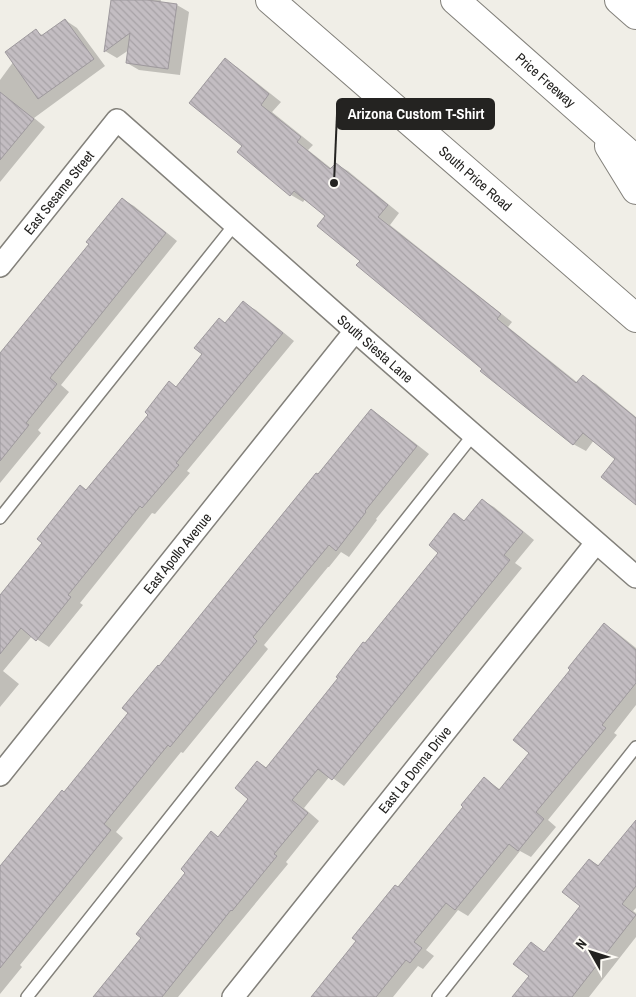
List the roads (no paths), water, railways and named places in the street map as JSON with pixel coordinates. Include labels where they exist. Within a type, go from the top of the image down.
[{"type":"main road","name":"South Price Road","points":[[270,0],[636,318]]},
{"type":"main road","name":"Price Freeway","points":[[455,0],[636,160]]},
{"type":"main road","points":[[619,0],[636,15]]},
{"type":"main road","points":[[598,128],[636,190]]},
{"type":"street","name":"South Siesta Lane","points":[[117,120],[636,577]]},
{"type":"street","name":"East Sesame Street","points":[[0,266],[117,120]]},
{"type":"street","name":"East Apollo Avenue","points":[[0,775],[355,331]]},
{"type":"street","name":"East La Donna Drive","points":[[233,997],[596,543]]},
{"type":"lane","points":[[0,518],[235,224]]},
{"type":"lane","points":[[27,997],[473,435]]},
{"type":"lane","points":[[438,997],[636,747]]},
{"type":"place","name":"Arizona Custom T-Shirt","points":[[334,183]]}]
